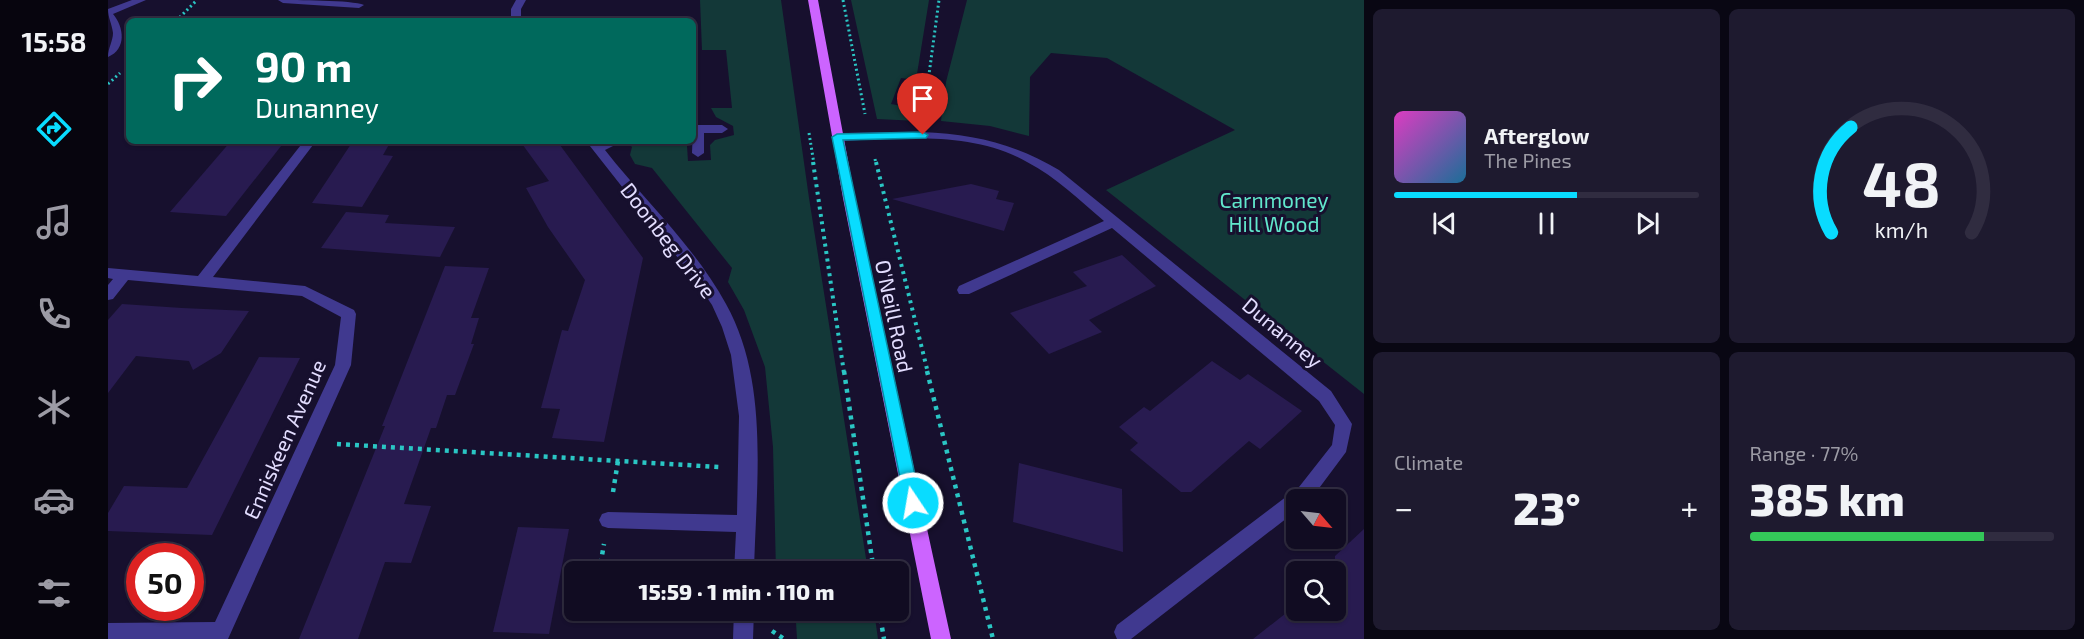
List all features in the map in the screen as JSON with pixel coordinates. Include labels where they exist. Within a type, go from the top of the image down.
[{"type":"main road","name":"O'Neill Road","points":[[813,0],[837,137],[941,639]]},
{"type":"street","points":[[108,54],[116,45],[119,33],[116,22],[108,13],[141,0]]},
{"type":"street","points":[[283,0],[359,4]]},
{"type":"street","points":[[516,18],[516,9],[520,0]]},
{"type":"street","points":[[306,15],[320,3]]},
{"type":"street","points":[[698,153],[696,129],[722,129]]},
{"type":"street","name":"Dunanney","points":[[837,137],[947,136],[977,139],[1033,157],[1325,396],[1344,424],[1340,447],[1308,489]]},
{"type":"street","points":[[203,280],[308,144]]},
{"type":"street","name":"Doonbeg Drive","points":[[595,145],[693,266],[712,293],[730,327],[741,369],[747,415],[744,561]]},
{"type":"street","points":[[964,290],[1114,221]]},
{"type":"street","name":"Enniskeen Avenue","points":[[108,273],[305,291],[349,314],[343,365],[220,636]]},
{"type":"street","points":[[108,295],[125,274]]},
{"type":"street","name":"Dunanney","points":[[1124,632],[1286,508]]},
{"type":"street","points":[[608,520],[746,524]]},
{"type":"street","points":[[743,639],[744,621]]},
{"type":"street","points":[[108,633],[220,636]]},
{"type":"path","points":[[179,18],[197,0]]},
{"type":"path","points":[[843,0],[870,136],[993,639]]},
{"type":"path","points":[[928,82],[939,0]]},
{"type":"path","points":[[808,128],[872,561]]},
{"type":"path","points":[[309,442],[746,468]]},
{"type":"path","points":[[881,621],[884,639]]},
{"type":"green space","points":[[700,0],[781,0],[809,198],[866,561],[776,561],[773,447],[765,367],[744,310],[728,282],[732,268],[652,168],[635,164],[630,155],[632,144],[685,144],[688,161],[711,160],[710,145],[715,140],[734,135],[733,126],[716,117],[711,108],[732,108],[726,50],[702,50]]},
{"type":"green space","points":[[851,0],[929,0],[916,80],[901,78],[891,104],[913,108],[918,113],[918,121],[877,119]]},
{"type":"green space","name":"Carnmoney Hill Wood","points":[[967,0],[1364,0],[1364,394],[1106,190],[1235,130],[1107,58],[1051,53],[1030,77],[1029,136],[990,126],[941,121],[946,82]]},
{"type":"green space","points":[[875,621],[878,639],[797,639],[796,622]]},
{"type":"building","points":[[228,144],[283,144],[226,216],[170,212]]},
{"type":"building","points":[[351,144],[389,144],[383,155],[393,156],[362,207],[312,203]]},
{"type":"building","points":[[522,144],[559,144],[643,258],[604,442],[552,438],[560,409],[541,408],[562,330],[568,331],[585,280],[548,227],[526,188],[549,181]]},
{"type":"building","points":[[971,184],[999,191],[996,199],[1014,203],[1004,231],[892,199]]},
{"type":"building","points":[[346,212],[389,215],[385,223],[455,227],[440,257],[321,248]]},
{"type":"building","points":[[1122,255],[1156,286],[1089,320],[1102,332],[1049,354],[1010,313],[1087,286],[1073,272]]},
{"type":"building","points":[[445,266],[489,268],[471,318],[479,318],[471,344],[474,344],[455,395],[447,395],[436,428],[431,428],[404,504],[431,506],[411,563],[385,562],[358,639],[299,639],[385,426],[382,426]]},
{"type":"building","points":[[122,304],[249,311],[221,353],[193,370],[189,361],[136,356],[108,393],[108,320]]},
{"type":"building","points":[[259,357],[300,358],[212,535],[108,531],[108,513],[124,486],[187,488]]},
{"type":"building","points":[[1212,361],[1240,380],[1248,374],[1302,411],[1260,449],[1249,441],[1191,492],[1181,492],[1130,450],[1138,443],[1119,427],[1144,407],[1150,411]]},
{"type":"building","points":[[1019,463],[1122,489],[1123,552],[1013,522]]},
{"type":"building","points":[[518,527],[569,529],[549,634],[493,632]]},
{"type":"building","points":[[1364,529],[1364,639],[1253,639],[1286,613],[1286,621],[1346,621],[1346,561],[1335,561],[1335,556],[1343,549],[1346,549],[1346,546]]},
{"type":"route","points":[[913,503],[837,137],[923,135]]}]
